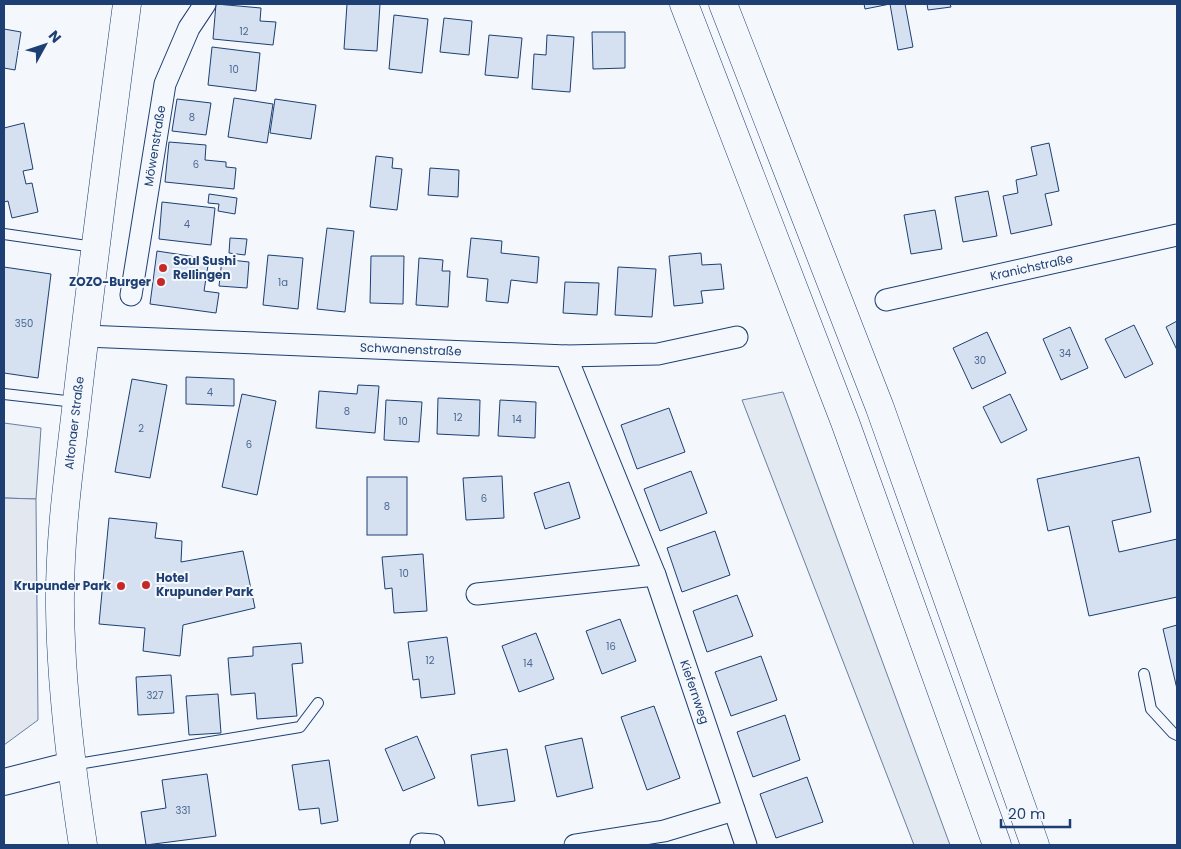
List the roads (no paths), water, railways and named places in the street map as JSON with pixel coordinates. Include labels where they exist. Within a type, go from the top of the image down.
[{"type":"main road","name":"Altonaer Straße","points":[[83,845],[71,765],[63,669],[60,607],[63,535],[95,247],[127,4]]},
{"type":"main road","points":[[684,4],[845,422],[997,845]]},
{"type":"main road","points":[[724,4],[880,408],[1035,845]]},
{"type":"street","name":"Möwenstraße","points":[[131,296],[165,84],[189,28],[205,4]]},
{"type":"street","name":"Kranichstraße","points":[[886,300],[1177,235]]},
{"type":"street","name":"Schwanenstraße","points":[[85,336],[566,356],[658,354],[737,337]]},
{"type":"street","name":"Kiefernweg","points":[[566,356],[655,576],[746,845]]},
{"type":"street","points":[[477,594],[655,576]]},
{"type":"street","points":[[4,782],[71,765]]},
{"type":"street","points":[[576,845],[664,832],[734,810]]},
{"type":"lane","points":[[4,234],[95,247]]},
{"type":"lane","points":[[4,394],[77,403]]},
{"type":"lane","points":[[1144,674],[1151,709],[1177,735]]},
{"type":"lane","points":[[71,765],[300,727],[318,704]]},
{"type":"place","name":"Soul Sushi Rellingen","points":[[163,268]]},
{"type":"place","name":"ZOZO-Burger","points":[[161,282]]},
{"type":"place","name":"Hotel Krupunder Park","points":[[146,585]]},
{"type":"place","name":"Krupunder Park","points":[[121,586]]}]
